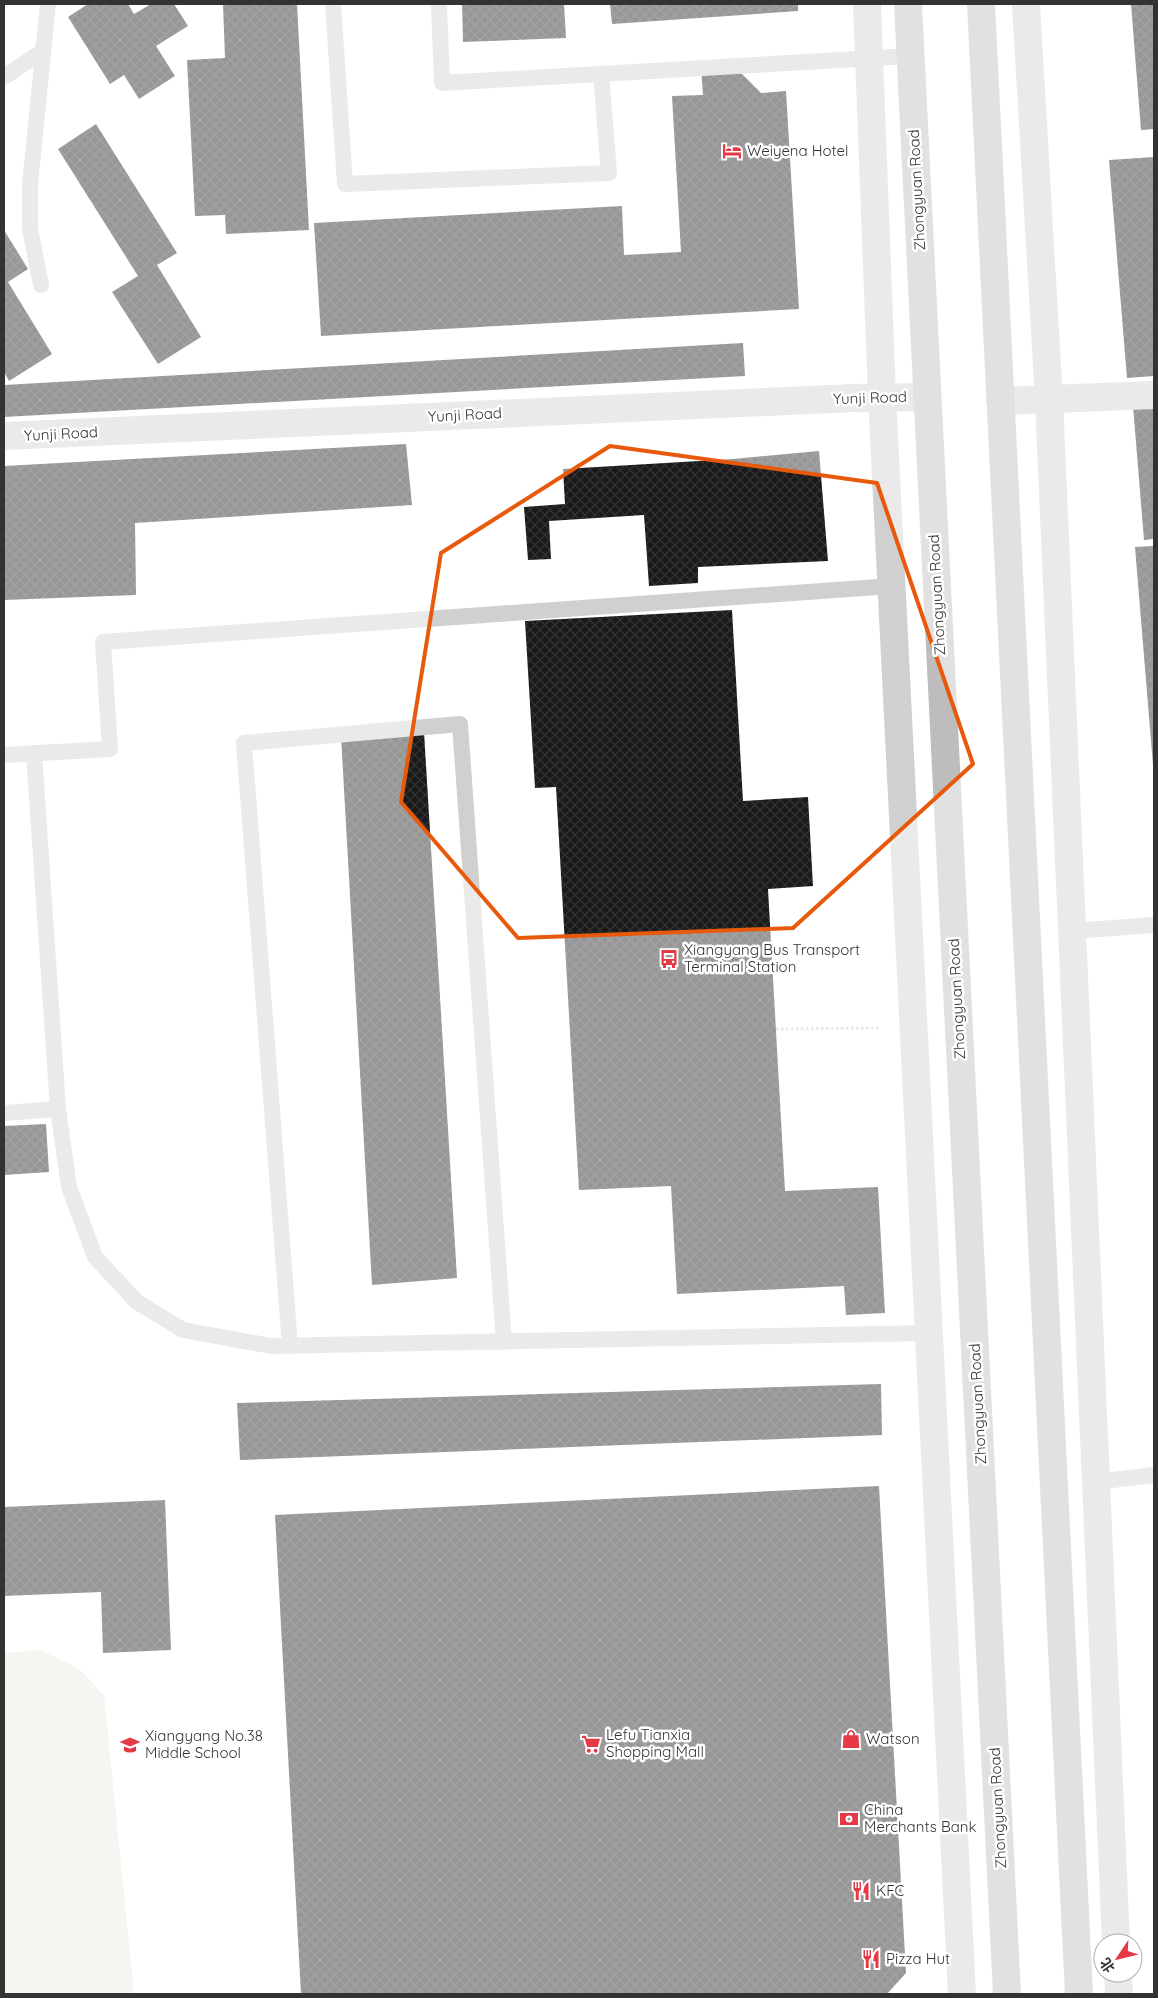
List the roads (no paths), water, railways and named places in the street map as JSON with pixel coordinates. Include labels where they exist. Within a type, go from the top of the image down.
[{"type":"main road","name":"Zhongyuan Road","points":[[908,4],[1008,1994]]},
{"type":"main road","points":[[981,4],[1079,1994]]},
{"type":"street","points":[[867,4],[882,397],[962,1994]]},
{"type":"street","points":[[1026,4],[1049,400],[1116,1933]]},
{"type":"street","points":[[1000,401],[1154,396]]},
{"type":"street","name":"Yunji Road","points":[[4,436],[882,397],[927,397]]},
{"type":"lane","points":[[41,285],[30,229],[30,184],[48,4]]},
{"type":"lane","points":[[333,4],[345,184],[609,173],[601,74]]},
{"type":"lane","points":[[439,4],[442,83],[910,56]]},
{"type":"lane","points":[[4,78],[43,51]]},
{"type":"lane","points":[[4,755],[110,748],[103,642],[892,586]]},
{"type":"lane","points":[[290,1346],[244,743],[460,724],[504,1342]]},
{"type":"lane","points":[[34,753],[58,1109],[69,1187],[94,1257],[137,1302],[183,1330],[271,1346],[929,1333]]},
{"type":"lane","points":[[1072,931],[1154,925]]},
{"type":"lane","points":[[4,1113],[58,1109]]},
{"type":"lane","points":[[1096,1482],[1154,1475]]},
{"type":"place","name":"Weiyena Hotel","points":[[732,151]]},
{"type":"place","name":"Xiangyang Bus Transport Terminal Station","points":[[669,959]]},
{"type":"place","name":"Watson","points":[[851,1739]]},
{"type":"place","name":"Lefu Tianxia Shopping Mall","points":[[591,1744]]},
{"type":"place","name":"Xiangyang No.38 Middle School","points":[[130,1745]]},
{"type":"place","name":"China Merchants Bank","points":[[849,1819]]},
{"type":"place","name":"KFC","points":[[861,1891]]},
{"type":"place","name":"Pizza Hut","points":[[871,1959]]}]
